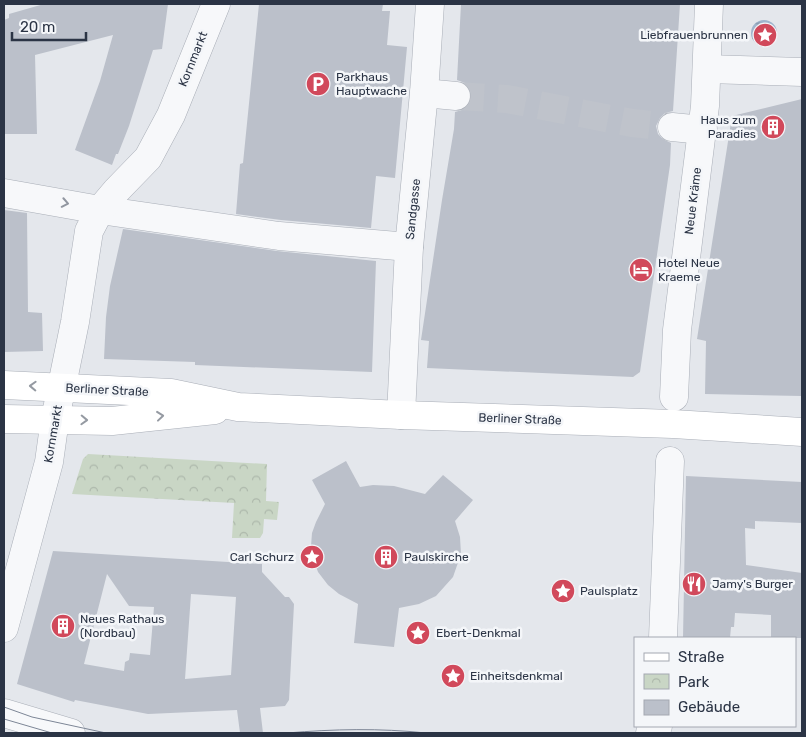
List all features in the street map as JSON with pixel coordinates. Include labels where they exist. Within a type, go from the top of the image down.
[{"type":"main road","name":"Berliner Straße","points":[[4,385],[171,393],[238,407],[401,415],[673,424],[802,432]]},
{"type":"main road","name":"Berliner Straße","points":[[4,419],[112,421],[238,407]]},
{"type":"street","name":"Kornmarkt","points":[[4,628],[49,462],[75,322],[88,230],[100,210],[148,158],[170,115],[216,4]]},
{"type":"street","name":"Sandgasse","points":[[401,415],[409,247],[424,93],[430,4]]},
{"type":"street","name":"Neue Kräme","points":[[674,397],[677,330],[702,130],[707,69],[709,4]]},
{"type":"street","points":[[707,69],[802,72]]},
{"type":"street","points":[[424,93],[456,96]]},
{"type":"street","points":[[672,127],[702,130]]},
{"type":"street","points":[[4,193],[100,210],[279,236],[409,247]]},
{"type":"street","points":[[663,637],[670,461]]},
{"type":"street","points":[[4,713],[71,733]]},
{"type":"green space","points":[[88,454],[267,464],[266,501],[279,502],[277,520],[264,519],[263,533],[260,538],[232,538],[234,503],[72,494],[83,459]]},
{"type":"water","name":"Liebfrauenbrunnen","points":[[764,20],[773,24],[777,33],[773,42],[764,46],[755,42],[751,33],[755,24]]},
{"type":"building","points":[[44,4],[168,4],[162,49],[153,50],[129,126],[112,165],[75,150],[100,81],[113,35],[35,55],[37,134],[4,134],[4,20],[9,18],[9,14]]},
{"type":"building","name":"Parkhaus Hauptwache","points":[[259,4],[383,4],[382,11],[390,11],[387,45],[407,47],[395,178],[376,176],[371,228],[236,214]]},
{"type":"building","points":[[461,4],[680,4],[673,111],[665,113],[656,126],[658,134],[671,143],[670,165],[640,372],[633,377],[427,368],[429,341],[421,340],[454,129],[455,112],[462,110],[468,105],[471,98],[470,89],[465,83],[457,80]]},
{"type":"building","points":[[802,99],[802,396],[705,394],[706,341],[697,339],[732,116]]},
{"type":"building","points":[[4,210],[27,213],[28,312],[42,313],[43,351],[4,352]]},
{"type":"building","points":[[123,229],[277,251],[376,261],[372,372],[195,365],[195,362],[104,359],[110,286]]},
{"type":"building","name":"Paulskirche","points":[[346,461],[360,487],[373,485],[394,486],[425,494],[443,475],[473,500],[455,521],[460,537],[461,554],[453,577],[436,596],[419,604],[399,608],[394,647],[354,643],[358,604],[339,594],[328,585],[318,572],[314,561],[311,546],[312,533],[325,504],[312,480]]},
{"type":"building","points":[[686,476],[802,482],[802,523],[755,521],[755,529],[745,528],[746,565],[802,573],[802,638],[771,637],[771,615],[735,613],[734,627],[731,627],[730,637],[683,637]]},
{"type":"building","name":"Neues Rathaus (Nordbau)","points":[[53,551],[262,564],[262,572],[294,604],[289,700],[285,706],[260,708],[263,733],[240,733],[237,710],[148,714],[75,700],[74,702],[17,684]],"holes":[[[107,574],[129,606],[154,607],[150,655],[130,653],[129,660],[125,662],[124,671],[84,664]],[[191,594],[236,597],[231,675],[185,679]]]},
{"type":"tunnel","points":[[456,96],[507,99],[632,123],[672,127]]},
{"type":"tram line","points":[[4,707],[32,717],[106,733]]},
{"type":"tram line","points":[[4,719],[52,733]]},
{"type":"tram line","points":[[287,733],[357,730],[426,733]]},
{"type":"place","name":"Liebfrauenbrunnen","points":[[765,35]]},
{"type":"place","name":"Parkhaus Hauptwache","points":[[318,84]]},
{"type":"place","name":"Haus zum Paradies","points":[[773,127]]},
{"type":"place","name":"Hotel Neue Kraeme","points":[[641,270]]},
{"type":"place","name":"Carl Schurz","points":[[312,557]]},
{"type":"place","name":"Paulskirche","points":[[386,557]]},
{"type":"place","name":"Jamy's Burger","points":[[694,584]]},
{"type":"place","name":"Paulsplatz","points":[[563,591]]},
{"type":"place","name":"Neues Rathaus (Nordbau)","points":[[63,626]]},
{"type":"place","name":"Ebert-Denkmal","points":[[418,633]]},
{"type":"place","name":"Einheitsdenkmal","points":[[453,676]]}]
